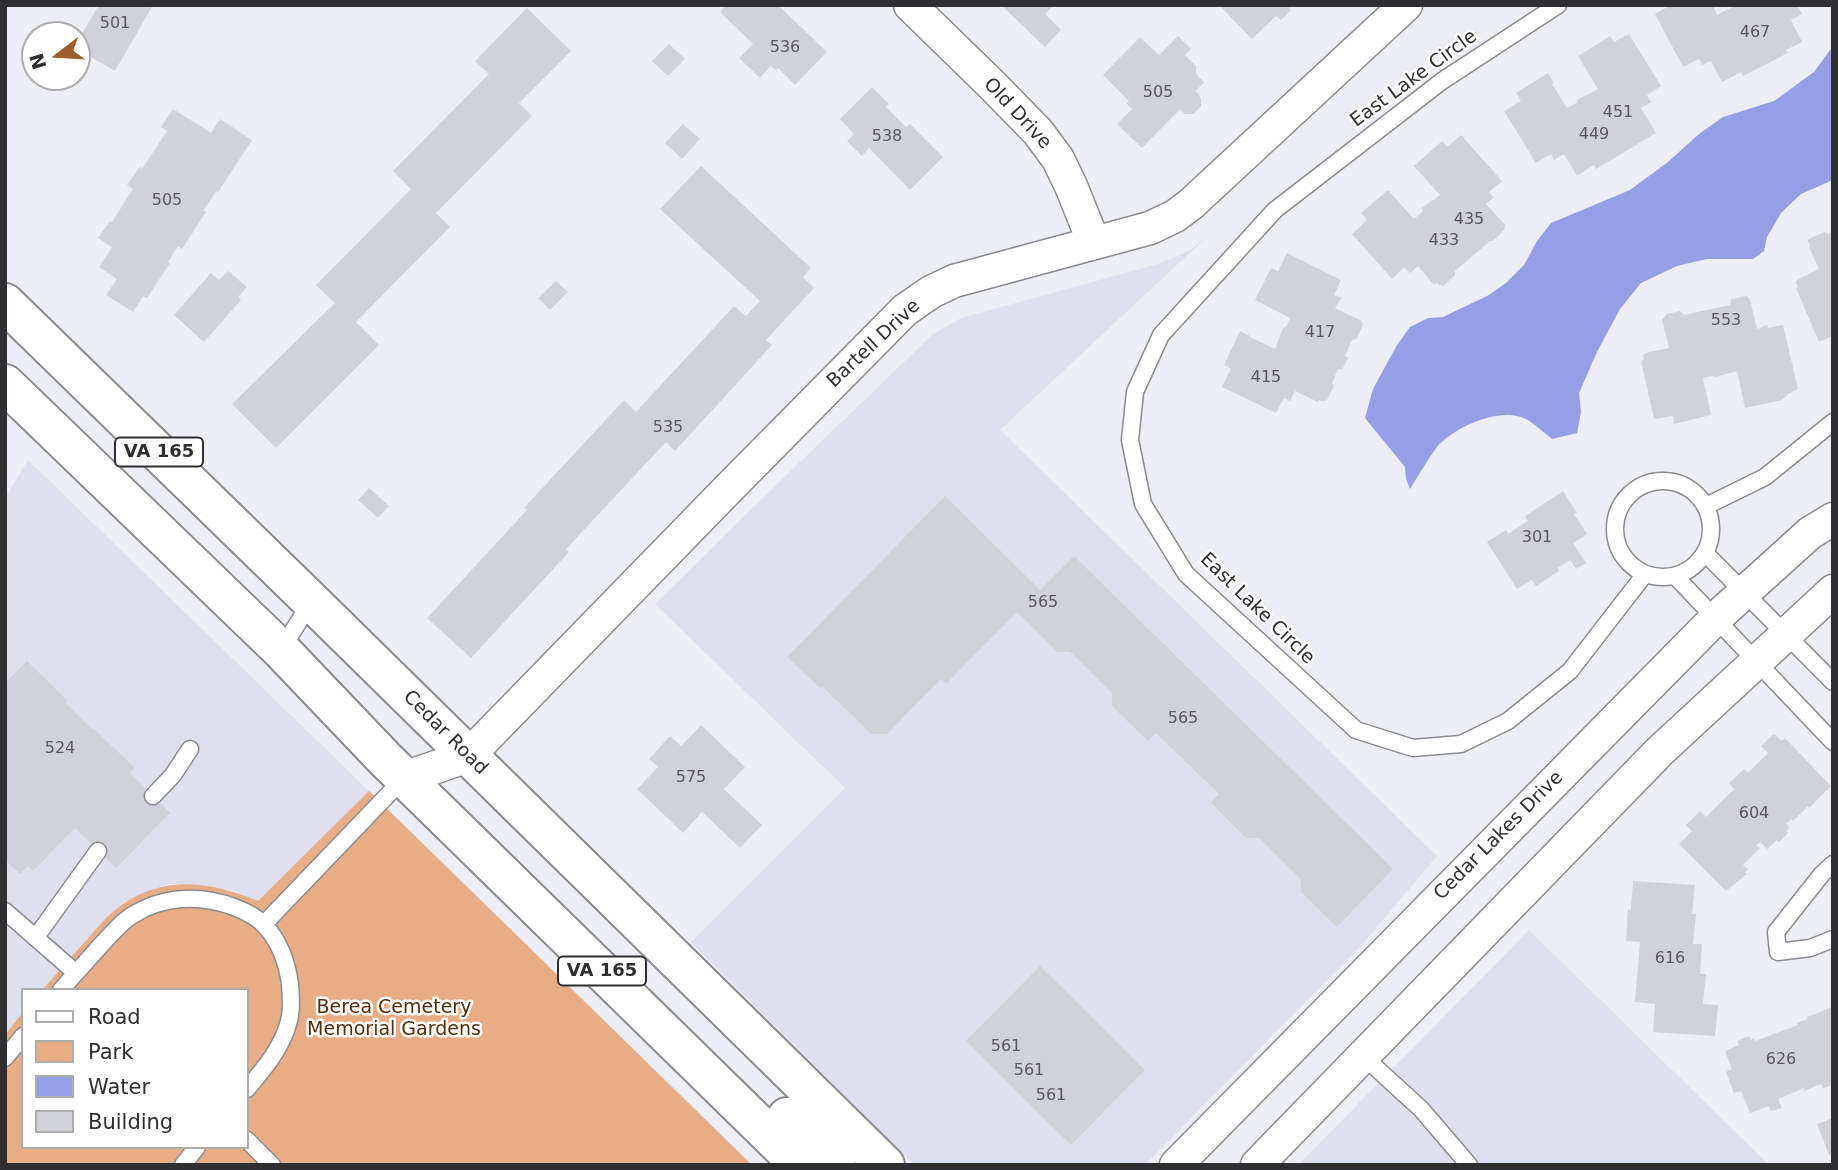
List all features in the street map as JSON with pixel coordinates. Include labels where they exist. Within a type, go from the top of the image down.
[{"type":"main road","name":"Cedar Road","points":[[5,303],[885,1165]]},
{"type":"main road","name":"VA 165","points":[[5,384],[281,650],[404,778],[800,1165]]},
{"type":"main road","points":[[670,1038],[785,1114],[836,1165]]},
{"type":"street","name":"Old Drive","points":[[910,5],[1038,132],[1058,159],[1094,243]]},
{"type":"street","name":"Bartell Drive","points":[[404,778],[468,756],[905,310],[931,292],[954,281],[1150,228],[1175,216],[1406,5]]},
{"type":"street","name":"Cedar Lakes Drive","points":[[1176,1165],[1716,618],[1810,533],[1833,519]]},
{"type":"street","points":[[1257,1165],[1660,751],[1833,591]]},
{"type":"lane","name":"East Lake Circle","points":[[1558,5],[1442,81],[1275,210],[1161,335],[1135,392],[1130,440],[1143,504],[1186,574],[1356,730],[1413,748],[1461,744],[1508,721],[1570,671],[1645,574]]},
{"type":"lane","points":[[1706,506],[1765,477],[1833,422]]},
{"type":"lane","points":[[1664,480],[1681,484],[1695,492],[1706,506],[1712,521],[1711,538],[1699,563],[1687,571],[1661,578],[1645,574],[1630,565],[1620,552],[1615,536],[1615,518],[1622,503],[1633,491],[1648,482],[1664,480]]},
{"type":"lane","points":[[1705,553],[1833,682]]},
{"type":"lane","points":[[1675,576],[1833,742]]},
{"type":"lane","points":[[281,650],[311,601]]},
{"type":"lane","points":[[153,796],[173,775],[190,749]]},
{"type":"lane","points":[[264,923],[404,778]]},
{"type":"lane","points":[[41,930],[98,851]]},
{"type":"lane","points":[[1833,864],[1822,874],[1776,933],[1778,951],[1810,948],[1833,939]]},
{"type":"lane","points":[[63,988],[117,928],[131,916],[152,906],[171,900],[196,898],[244,910],[264,923],[277,941],[288,967],[291,993],[290,1020],[280,1046],[248,1088]]},
{"type":"lane","points":[[5,911],[76,973]]},
{"type":"lane","points":[[5,1058],[21,1038]]},
{"type":"lane","points":[[1363,1056],[1422,1109],[1469,1165]]},
{"type":"lane","points":[[248,1141],[272,1165]]},
{"type":"lane","points":[[183,1165],[195,1149]]},
{"type":"shaded area","points":[[1209,235],[1000,430],[1437,856],[1360,947],[1145,1165],[914,1165],[691,942],[845,788],[655,604],[932,335],[961,318],[1158,264],[1190,250]]},
{"type":"shaded area","points":[[28,460],[369,791],[258,902],[233,891],[192,884],[167,884],[136,897],[105,919],[44,988],[21,988],[21,1015],[5,1035],[5,498]]},
{"type":"shaded area","points":[[1529,930],[1769,1165],[1298,1165]]},
{"type":"green space","name":"Berea Cemetery Memorial Gardens","points":[[369,791],[752,1165],[5,1165],[5,1035],[21,1015],[21,1149],[248,1149],[248,988],[44,988],[105,919],[141,894],[159,887],[197,885],[237,893],[258,901]]},
{"type":"water","points":[[1833,46],[1833,180],[1801,194],[1781,213],[1767,237],[1764,251],[1753,259],[1707,259],[1677,266],[1641,283],[1620,309],[1579,393],[1581,412],[1577,433],[1552,439],[1526,419],[1516,416],[1504,415],[1478,421],[1455,432],[1437,447],[1410,489],[1405,467],[1365,418],[1373,389],[1410,327],[1428,318],[1443,317],[1489,295],[1524,265],[1551,223],[1630,190],[1723,117],[1774,101],[1814,72]]},
{"type":"building","points":[[99,5],[153,5],[115,71],[91,57],[89,21]]},
{"type":"building","points":[[726,5],[778,5],[827,52],[795,85],[778,68],[776,70],[771,66],[760,78],[739,58],[753,44],[720,12]]},
{"type":"building","points":[[1001,5],[1054,5],[1045,14],[1061,30],[1045,47]]},
{"type":"building","points":[[1225,5],[1287,5],[1291,10],[1281,20],[1276,16],[1252,39],[1222,8]]},
{"type":"building","points":[[1671,5],[1713,5],[1717,15],[1736,5],[1797,5],[1802,14],[1791,20],[1802,42],[1786,50],[1788,53],[1743,76],[1741,72],[1722,82],[1711,61],[1702,65],[1699,59],[1683,67],[1655,14]]},
{"type":"building","points":[[527,8],[571,51],[519,103],[532,116],[436,213],[450,227],[356,322],[379,345],[276,448],[232,404],[335,303],[316,285],[411,189],[393,171],[489,74],[475,61]]},
{"type":"building","points":[[1629,34],[1661,86],[1647,95],[1651,102],[1641,108],[1656,133],[1596,169],[1594,165],[1577,176],[1564,154],[1554,160],[1551,154],[1536,163],[1504,111],[1521,101],[1516,93],[1548,73],[1567,108],[1598,89],[1578,56],[1610,36],[1614,42]]},
{"type":"building","points":[[1178,36],[1191,49],[1185,55],[1196,66],[1196,74],[1204,82],[1196,91],[1201,98],[1201,106],[1194,114],[1185,114],[1180,109],[1142,148],[1117,124],[1132,109],[1126,103],[1129,101],[1103,75],[1140,37],[1159,55]]},
{"type":"building","points":[[669,44],[685,59],[668,76],[652,61]]},
{"type":"building","points":[[872,87],[889,104],[886,107],[906,127],[910,124],[943,157],[910,190],[869,148],[862,156],[847,141],[854,134],[840,119]]},
{"type":"building","points":[[173,109],[211,133],[220,119],[252,140],[203,211],[206,212],[182,249],[178,246],[147,298],[143,296],[133,312],[106,295],[117,279],[99,267],[112,247],[98,238],[133,189],[127,185],[140,167],[142,169],[167,131],[161,127]]},
{"type":"building","points":[[683,124],[700,139],[682,159],[665,143]]},
{"type":"building","points":[[1461,135],[1502,181],[1489,192],[1494,197],[1486,204],[1505,225],[1504,230],[1455,271],[1455,275],[1443,286],[1437,283],[1434,285],[1418,266],[1410,273],[1404,267],[1392,279],[1352,234],[1367,220],[1361,213],[1388,190],[1414,219],[1422,212],[1422,208],[1440,195],[1414,166],[1442,141],[1447,147]]},
{"type":"building","points":[[701,166],[811,268],[803,277],[814,288],[766,340],[772,345],[675,451],[666,442],[566,549],[569,552],[471,658],[427,618],[624,400],[636,412],[734,306],[746,316],[760,301],[660,209]]},
{"type":"building","points":[[1824,232],[1833,232],[1833,336],[1819,342],[1796,283],[1819,269],[1808,241]]},
{"type":"building","points":[[1287,253],[1341,280],[1334,295],[1342,298],[1335,308],[1362,321],[1363,325],[1356,339],[1352,340],[1342,370],[1338,369],[1327,400],[1318,402],[1295,391],[1290,401],[1284,398],[1276,413],[1222,387],[1231,369],[1224,365],[1240,331],[1275,349],[1283,328],[1286,327],[1290,318],[1255,300],[1271,268],[1278,271]]},
{"type":"building","points":[[228,271],[247,287],[238,297],[241,300],[204,342],[174,315],[211,273],[219,280]]},
{"type":"building","points":[[556,281],[568,292],[550,310],[538,298]]},
{"type":"building","points":[[1747,296],[1757,329],[1767,325],[1768,328],[1783,325],[1798,389],[1782,400],[1745,408],[1737,371],[1703,378],[1711,415],[1674,424],[1673,416],[1654,419],[1641,361],[1644,360],[1645,353],[1669,348],[1662,320],[1667,314],[1680,311],[1684,315],[1730,305],[1731,299]]},
{"type":"building","points":[[369,488],[389,506],[378,518],[358,500]]},
{"type":"building","points":[[1563,491],[1587,534],[1573,543],[1586,563],[1576,569],[1570,560],[1536,586],[1532,580],[1517,589],[1487,542],[1506,530],[1508,534],[1528,521],[1525,516]]},
{"type":"building","points":[[945,496],[1040,590],[1074,556],[1393,869],[1337,927],[1301,892],[1301,879],[1259,838],[1246,838],[1211,803],[1219,794],[1156,733],[1148,741],[1112,706],[1112,693],[1070,652],[1057,652],[1017,612],[946,684],[941,679],[887,734],[871,734],[822,686],[820,688],[787,657]]},
{"type":"building","points":[[27,661],[68,701],[65,703],[135,768],[130,773],[170,813],[116,868],[75,828],[33,871],[28,866],[20,874],[5,860],[5,683]]},
{"type":"building","points":[[701,725],[745,767],[724,789],[762,825],[740,848],[702,812],[683,833],[637,789],[658,767],[649,759],[670,736],[681,746]]},
{"type":"building","points":[[1774,734],[1782,741],[1785,738],[1831,786],[1809,808],[1808,806],[1793,821],[1791,819],[1786,824],[1790,828],[1779,842],[1777,840],[1767,849],[1760,842],[1756,845],[1760,848],[1743,865],[1748,869],[1745,872],[1747,874],[1726,891],[1679,844],[1692,831],[1686,825],[1700,811],[1706,817],[1734,789],[1729,783],[1744,769],[1748,773],[1768,753],[1761,746]]},
{"type":"building","points":[[1633,881],[1695,885],[1693,944],[1702,944],[1700,974],[1706,974],[1703,1004],[1718,1005],[1715,1036],[1653,1032],[1655,1004],[1635,1002],[1640,942],[1626,941]]},
{"type":"building","points":[[1040,966],[1145,1070],[1071,1145],[966,1041]]},
{"type":"building","points":[[1833,1007],[1833,1085],[1823,1088],[1821,1084],[1804,1091],[1804,1088],[1778,1099],[1782,1108],[1771,1111],[1769,1106],[1750,1113],[1741,1091],[1734,1093],[1726,1072],[1732,1069],[1725,1051],[1739,1045],[1737,1041],[1749,1036],[1755,1041],[1798,1025],[1797,1023],[1807,1017]]},
{"type":"building","points":[[1833,1118],[1833,1153],[1829,1155],[1817,1124]]}]
